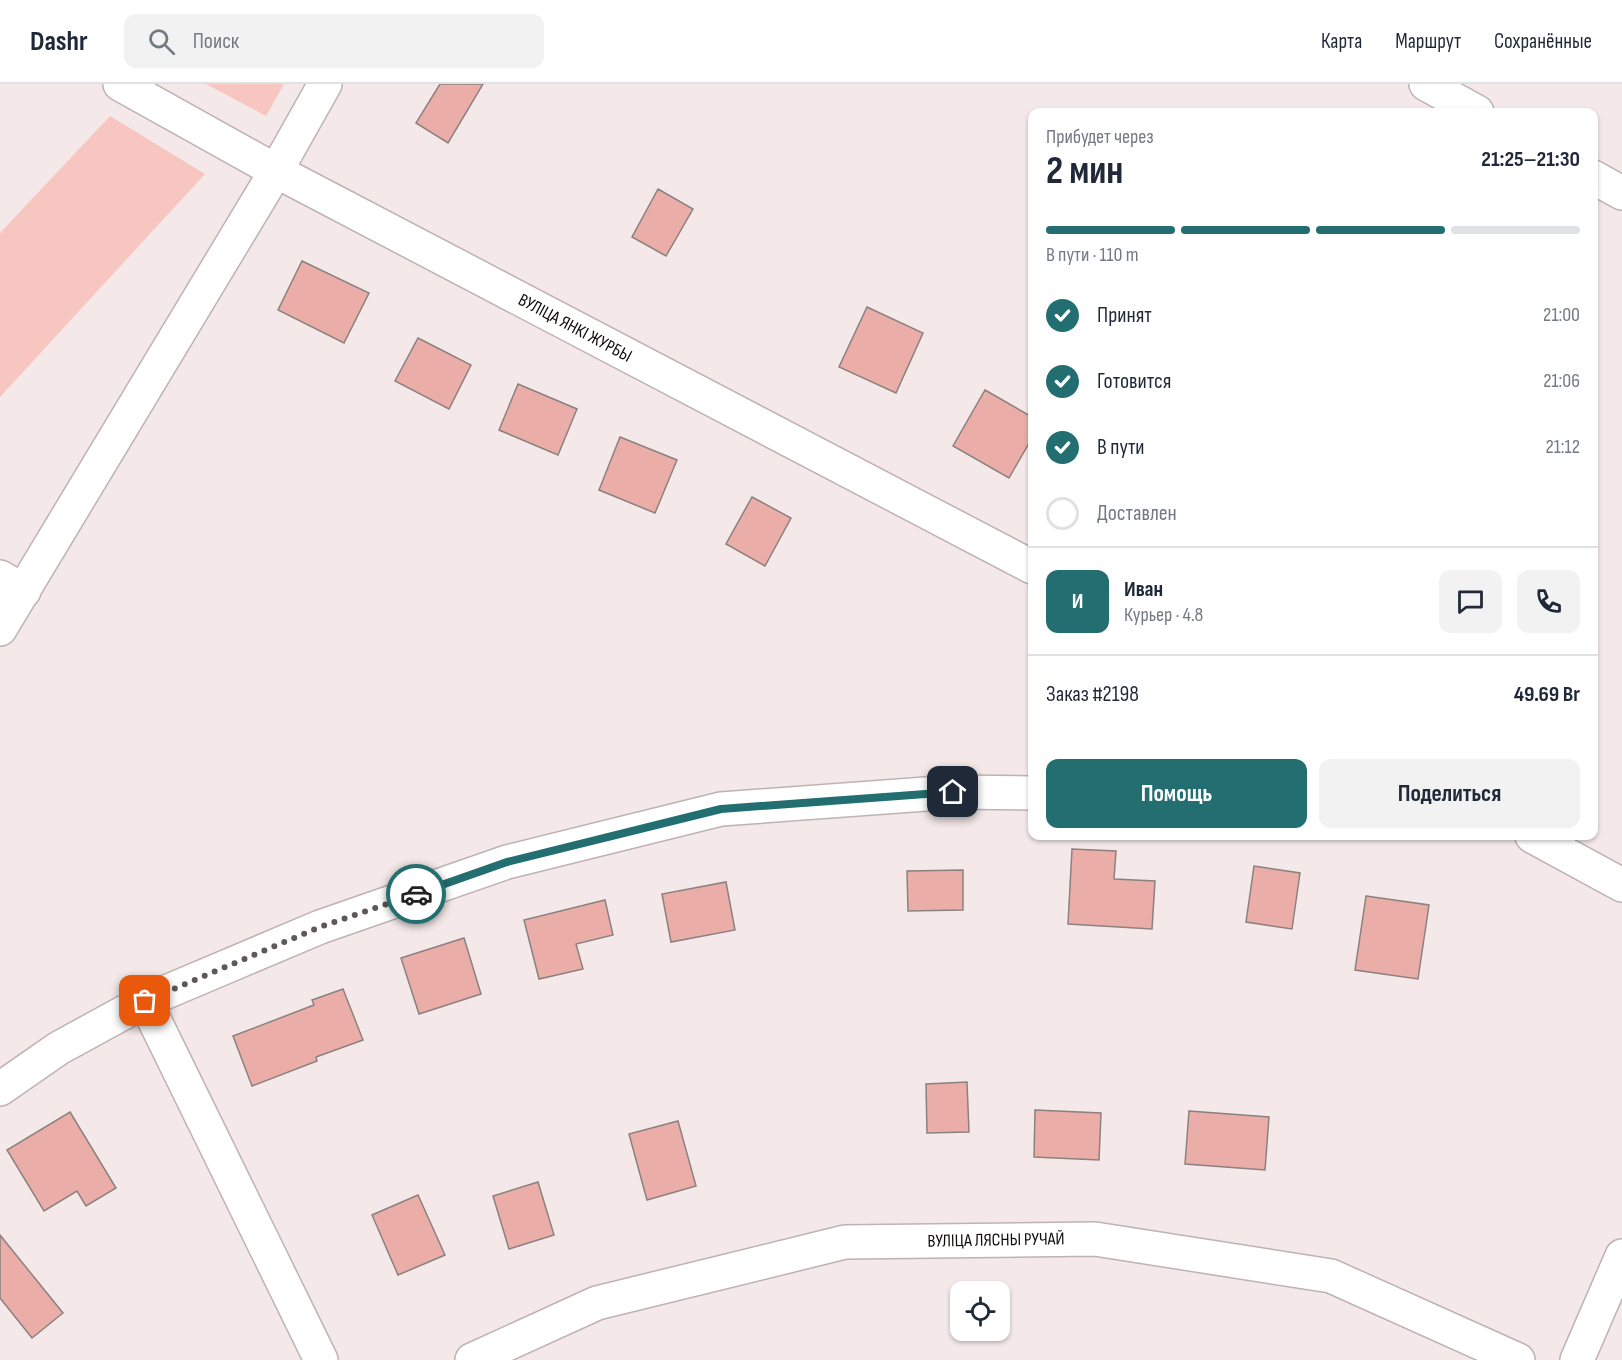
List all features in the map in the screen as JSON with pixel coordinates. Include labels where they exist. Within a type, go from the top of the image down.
[{"type":"street","name":"ВУЛІЦА ЯНКІ ЖУРБЫ","points":[[120,84],[276,171],[1028,565]]},
{"type":"street","points":[[0,629],[12,584],[276,171],[325,84]]},
{"type":"street","points":[[1426,84],[1470,108]]},
{"type":"street","points":[[1598,180],[1622,193]]},
{"type":"street","points":[[0,1089],[59,1048],[145,1001],[320,927],[507,862],[721,809],[953,792],[1028,793]]},
{"type":"street","points":[[1539,840],[1622,885]]},
{"type":"street","points":[[145,1001],[321,1360]]},
{"type":"street","name":"ВУЛІЦА ЛЯСНЫ РУЧАЙ","points":[[472,1360],[597,1304],[845,1242],[1095,1239],[1331,1276],[1518,1360]]},
{"type":"street","points":[[1577,1360],[1622,1256]]},
{"type":"shaded area","points":[[206,84],[284,84],[266,116]]},
{"type":"shaded area","points":[[110,116],[205,174],[0,397],[0,233]]},
{"type":"building","points":[[440,84],[483,84],[448,143],[416,123]]},
{"type":"building","points":[[658,189],[693,209],[666,256],[632,237]]},
{"type":"building","points":[[302,261],[369,293],[344,343],[278,310]]},
{"type":"building","points":[[867,307],[923,333],[896,393],[839,367]]},
{"type":"building","points":[[418,338],[471,365],[449,409],[395,381]]},
{"type":"building","points":[[518,384],[577,409],[558,455],[499,430]]},
{"type":"building","points":[[985,390],[1028,415],[1028,445],[1009,478],[953,446]]},
{"type":"building","points":[[620,437],[677,460],[655,513],[599,490]]},
{"type":"building","points":[[752,497],[791,518],[765,566],[726,544]]},
{"type":"building","points":[[1072,849],[1116,851],[1114,879],[1155,881],[1152,929],[1068,924]]},
{"type":"building","points":[[1254,866],[1300,873],[1292,929],[1246,922]]},
{"type":"building","points":[[963,870],[963,910],[908,911],[907,871]]},
{"type":"building","points":[[726,882],[735,930],[671,942],[662,894]]},
{"type":"building","points":[[1366,896],[1429,905],[1418,979],[1355,970]]},
{"type":"building","points":[[605,900],[613,935],[576,944],[583,969],[539,979],[524,920]]},
{"type":"building","points":[[464,938],[481,994],[419,1014],[401,958]]},
{"type":"building","points":[[343,989],[363,1040],[316,1057],[317,1061],[252,1086],[233,1036],[314,1005],[312,1000]]},
{"type":"building","points":[[967,1082],[969,1132],[927,1133],[926,1084]]},
{"type":"building","points":[[1035,1110],[1101,1113],[1099,1160],[1034,1157]]},
{"type":"building","points":[[1189,1111],[1269,1117],[1265,1170],[1185,1164]]},
{"type":"building","points":[[70,1112],[116,1188],[86,1206],[77,1191],[44,1211],[7,1150]]},
{"type":"building","points":[[678,1121],[696,1186],[647,1200],[629,1134]]},
{"type":"building","points":[[538,1182],[554,1235],[509,1249],[493,1196]]},
{"type":"building","points":[[418,1195],[445,1255],[398,1275],[372,1215]]},
{"type":"building","points":[[0,1235],[63,1313],[32,1338],[0,1298]]},
{"type":"way so far","points":[[145,1001],[320,927],[416,894]]},
{"type":"route","points":[[416,894],[507,862],[721,809],[953,792]]}]
